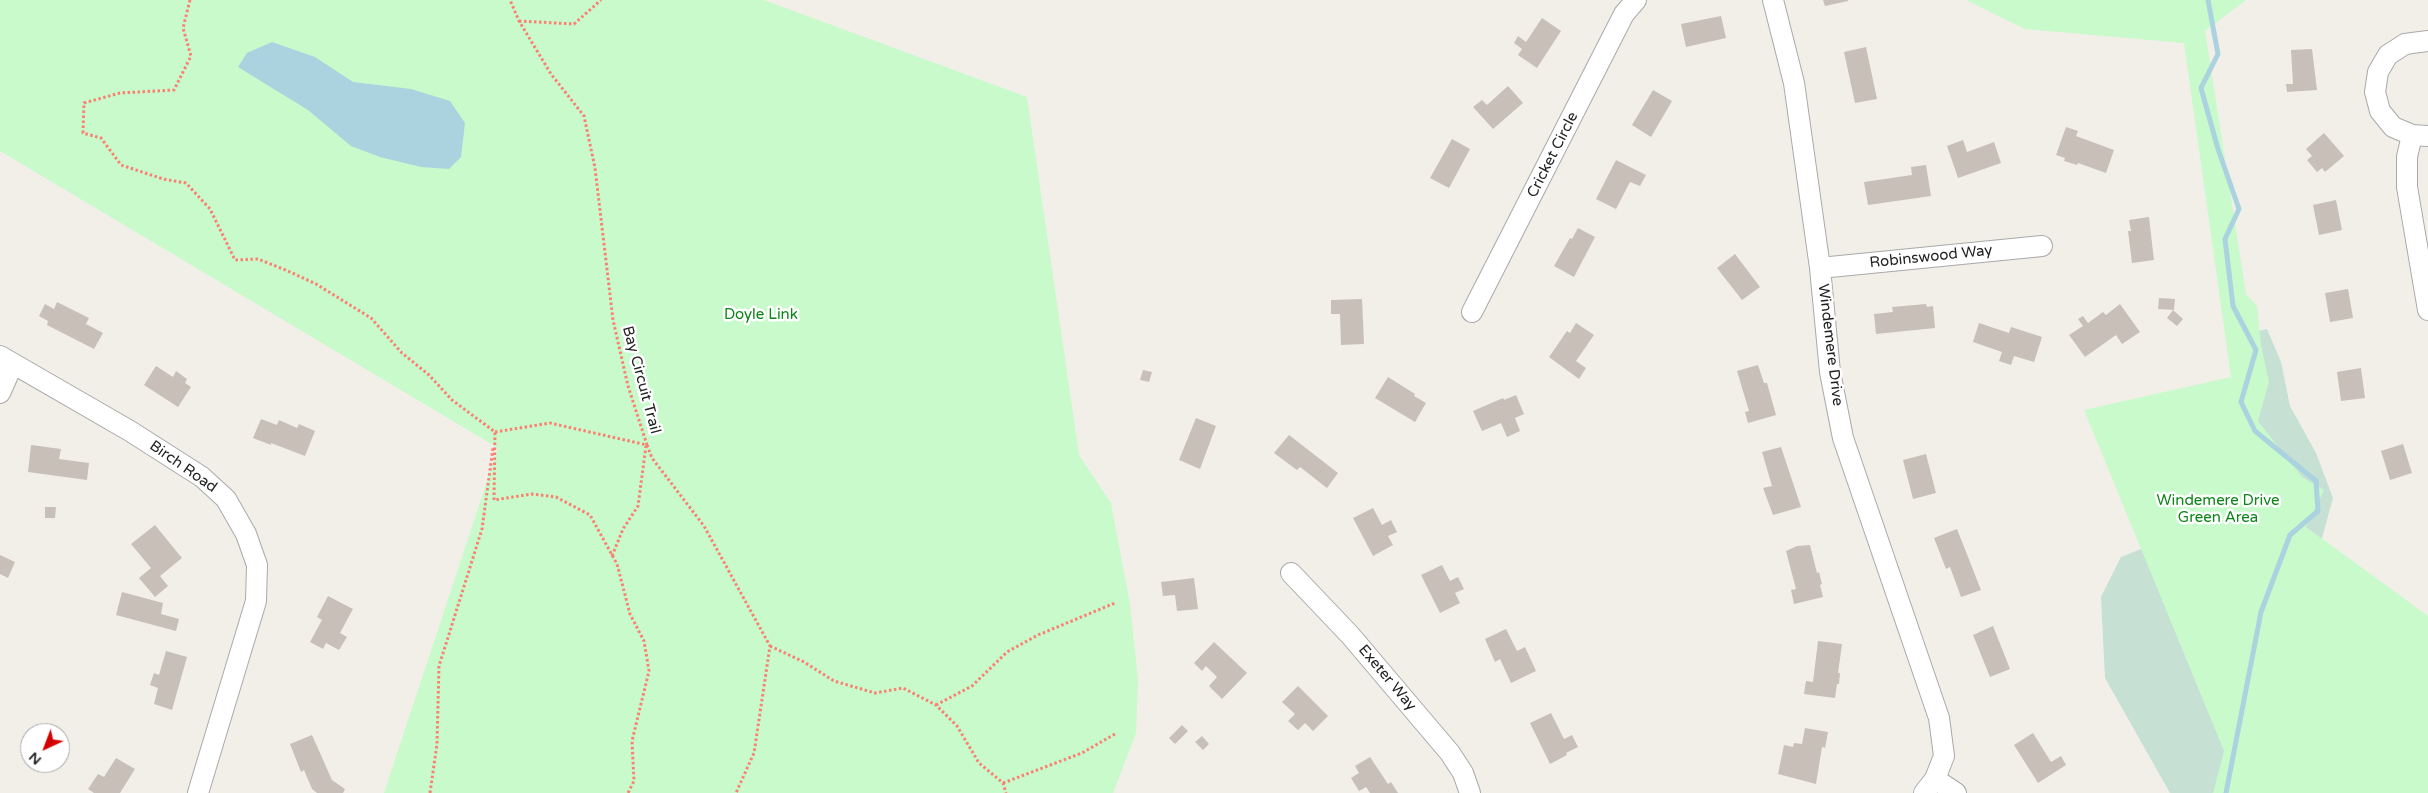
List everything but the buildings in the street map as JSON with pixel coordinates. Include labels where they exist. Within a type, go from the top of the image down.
[{"type":"street","name":"Cricket Circle","points":[[1472,312],[1624,14],[1636,0]]},
{"type":"street","name":"Windemere Drive","points":[[1773,0],[1794,83],[1820,268],[1830,372],[1843,438],[1939,718],[1944,756],[1930,786]]},
{"type":"street","points":[[2428,41],[2415,41],[2396,48],[2382,62],[2375,82],[2376,102],[2386,120],[2398,130],[2420,136],[2407,157],[2407,187],[2428,310]]},
{"type":"street","name":"Robinswood Way","points":[[1820,268],[2042,246]]},
{"type":"street","points":[[0,393],[6,360]]},
{"type":"street","name":"Birch Road","points":[[6,360],[130,431],[202,477],[226,499],[246,534],[256,565],[256,602],[198,793]]},
{"type":"street","name":"Exeter Way","points":[[1291,573],[1350,635],[1441,743],[1463,773],[1470,793]]},
{"type":"street","points":[[1930,786],[1956,793]]},
{"type":"path","points":[[190,0],[183,28],[191,56],[174,90],[120,94],[84,104],[83,134],[101,138],[121,165],[163,179],[186,183],[210,209],[235,260],[258,259],[273,265],[316,284],[372,318],[402,353],[430,376],[452,400],[495,432]]},
{"type":"path","name":"Bay Circuit Trail","points":[[510,0],[518,21],[551,74],[584,116],[595,168],[613,320],[628,386],[647,445]]},
{"type":"path","points":[[518,21],[574,24],[601,0]]},
{"type":"path","name":"Bay Circuit Trail","points":[[495,432],[550,423],[647,445]]},
{"type":"path","points":[[495,432],[494,500],[532,494],[556,497],[590,515],[617,564],[630,614],[644,641],[649,671],[632,741],[634,781],[628,793]]},
{"type":"path","points":[[430,793],[438,744],[440,666],[482,529],[495,432]]},
{"type":"path","points":[[612,556],[623,530],[638,506],[647,445]]},
{"type":"path","points":[[647,445],[652,458],[704,526],[770,646],[804,662],[834,681],[875,693],[903,688],[936,705],[957,726],[979,763],[1003,783],[1006,793]]},
{"type":"path","points":[[936,705],[972,686],[1007,652],[1038,635],[1115,603]]},
{"type":"path","points":[[736,793],[754,753],[770,646]]},
{"type":"path","points":[[1003,783],[1082,753],[1115,734]]},
{"type":"green space","name":"Doyle Link","points":[[0,0],[764,0],[1027,97],[1079,455],[1111,503],[1130,604],[1138,680],[1136,733],[1113,793],[384,793],[498,448],[0,151]]},
{"type":"green space","name":"Windemere Drive Green Area","points":[[1966,0],[2246,0],[2205,31],[2246,294],[2257,306],[2261,345],[2269,382],[2258,421],[2302,477],[2324,490],[2306,527],[2428,616],[2428,793],[2213,793],[2224,751],[2084,410],[2231,377],[2184,43],[2025,29]]},
{"type":"green space","points":[[2267,329],[2281,362],[2290,406],[2316,453],[2333,498],[2312,575],[2428,793],[2170,793],[2105,678],[2101,597],[2121,557],[2203,524],[2239,368],[2236,336]]},
{"type":"water","points":[[272,42],[315,57],[353,82],[411,89],[450,101],[465,123],[461,157],[449,169],[421,167],[380,157],[351,146],[308,110],[238,67],[247,53]]},
{"type":"waterway","points":[[2208,0],[2218,54],[2201,88],[2218,149],[2239,209],[2225,239],[2233,306],[2256,350],[2241,402],[2255,431],[2316,481],[2318,511],[2290,535],[2261,612],[2226,793]]}]
